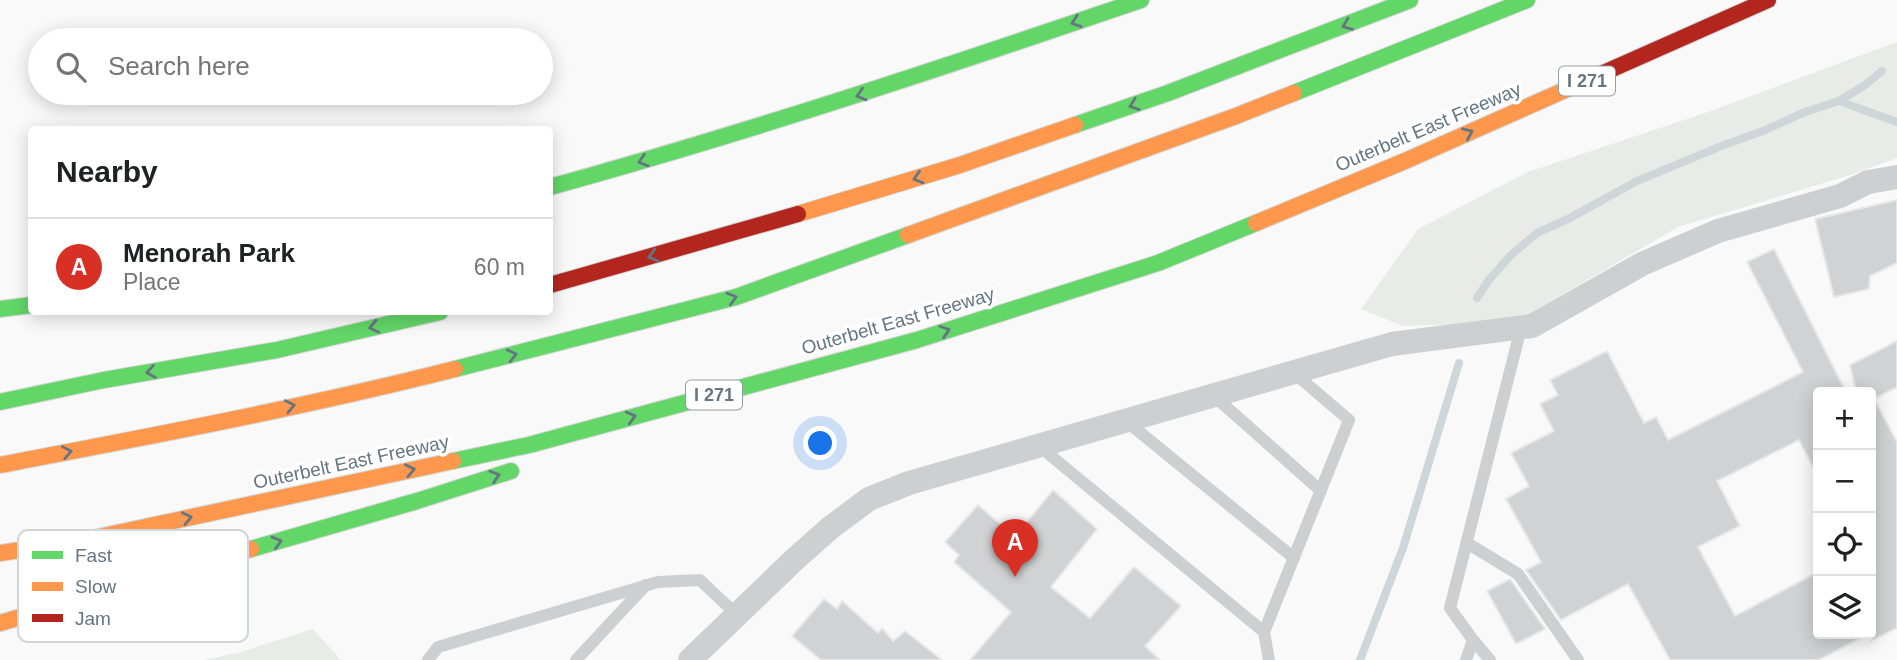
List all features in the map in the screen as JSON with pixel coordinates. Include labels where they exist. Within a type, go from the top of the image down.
[{"type":"highway","points":[[553,186],[884,88],[1141,0]]},
{"type":"highway","points":[[553,284],[756,227],[960,165],[1180,88],[1410,0]]},
{"type":"highway","points":[[0,465],[172,432],[408,381],[736,297],[1236,116],[1527,0]]},
{"type":"highway","name":"Outerbelt East Freeway","points":[[131,530],[529,445],[917,340],[1158,263],[1405,161],[1768,0]]},
{"type":"highway","points":[[0,309],[28,305]]},
{"type":"highway","points":[[0,402],[104,380],[277,350],[427,315]]},
{"type":"highway","points":[[601,442],[917,340]]},
{"type":"highway","points":[[248,550],[523,467]]},
{"type":"highway","name":"Outerbelt East Freeway","points":[[0,553],[18,550]]},
{"type":"highway","points":[[0,623],[18,618]]},
{"type":"street","points":[[690,660],[830,528],[869,499],[909,483],[1392,344],[1532,326],[1642,264],[1718,231],[1840,195],[1868,182],[1897,177]]},
{"type":"lane","points":[[1490,660],[1450,608],[1521,328]]},
{"type":"lane","points":[[1269,660],[1264,632],[1349,420],[1294,373]]},
{"type":"lane","points":[[1213,396],[1321,491]]},
{"type":"lane","points":[[1126,421],[1294,558]]},
{"type":"lane","points":[[1039,446],[1264,632]]},
{"type":"lane","points":[[1467,542],[1518,574],[1578,660]]},
{"type":"lane","points":[[428,660],[438,647],[658,582],[699,580],[737,615]]},
{"type":"lane","points":[[576,660],[646,585]]},
{"type":"lane","points":[[1466,660],[1473,640]]},
{"type":"shaded area","points":[[1897,42],[1897,158],[1678,227],[1546,304],[1511,329],[1403,326],[1361,309],[1418,229],[1528,172],[1708,112]]},
{"type":"shaded area","points":[[313,629],[341,660],[204,660],[241,652]]},
{"type":"building","points":[[1897,200],[1897,263],[1870,276],[1869,289],[1834,297],[1815,219]]},
{"type":"building","points":[[1774,249],[1843,387],[1813,387],[1813,467],[1799,440],[1717,481],[1740,526],[1698,547],[1735,616],[1813,575],[1813,639],[1859,639],[1819,660],[1670,660],[1628,584],[1561,620],[1526,570],[1541,562],[1506,499],[1529,486],[1511,453],[1554,431],[1540,404],[1558,395],[1550,380],[1607,351],[1644,423],[1656,417],[1668,440],[1803,372],[1747,262]]},
{"type":"building","points":[[1897,341],[1897,387],[1876,398],[1876,387],[1855,387],[1850,365]]},
{"type":"building","points":[[1876,403],[1897,442],[1897,628],[1876,638]]},
{"type":"building","points":[[1053,490],[1097,529],[1051,587],[1090,618],[1134,567],[1181,606],[1145,646],[1160,660],[970,660],[1011,612],[954,562],[959,555],[945,542],[978,505],[1015,537]]},
{"type":"building","points":[[1510,579],[1545,629],[1516,644],[1487,591]]},
{"type":"building","points":[[824,599],[837,609],[842,601],[878,633],[882,628],[893,641],[905,631],[942,660],[821,660],[792,636]]},
{"type":"waterway","points":[[1477,298],[1511,255],[1537,233],[1637,181],[1805,112],[1839,101],[1882,71]]},
{"type":"waterway","points":[[1839,101],[1897,122]]},
{"type":"waterway","points":[[1360,660],[1403,548],[1459,363]]},
{"type":"traffic: fast","points":[[553,186],[847,98],[1141,0]]},
{"type":"traffic: fast","points":[[1075,125],[1168,93],[1410,0]]},
{"type":"traffic: fast","points":[[1294,93],[1527,0]]},
{"type":"traffic: fast","points":[[453,461],[529,445],[917,340],[1158,263],[1256,223]]},
{"type":"traffic: fast","points":[[455,369],[736,297],[908,235]]},
{"type":"traffic: fast","points":[[0,309],[28,306]]},
{"type":"traffic: fast","points":[[0,402],[104,380],[277,350],[427,315]]},
{"type":"traffic: fast","points":[[251,549],[511,471]]},
{"type":"traffic: slow","points":[[1256,223],[1405,161],[1601,74]]},
{"type":"traffic: slow","points":[[908,235],[1294,93]]},
{"type":"traffic: slow","points":[[798,214],[960,165],[1075,125]]},
{"type":"traffic: slow","points":[[0,465],[285,408],[455,369]]},
{"type":"traffic: slow","points":[[131,530],[453,461]]},
{"type":"traffic: slow","points":[[0,553],[18,550]]},
{"type":"traffic: slow","points":[[0,623],[18,618]]},
{"type":"traffic: jam","points":[[1601,74],[1768,0]]},
{"type":"traffic: jam","points":[[553,284],[798,214]]},
{"type":"place","name":"Menorah Park","points":[[1015,577]]}]
